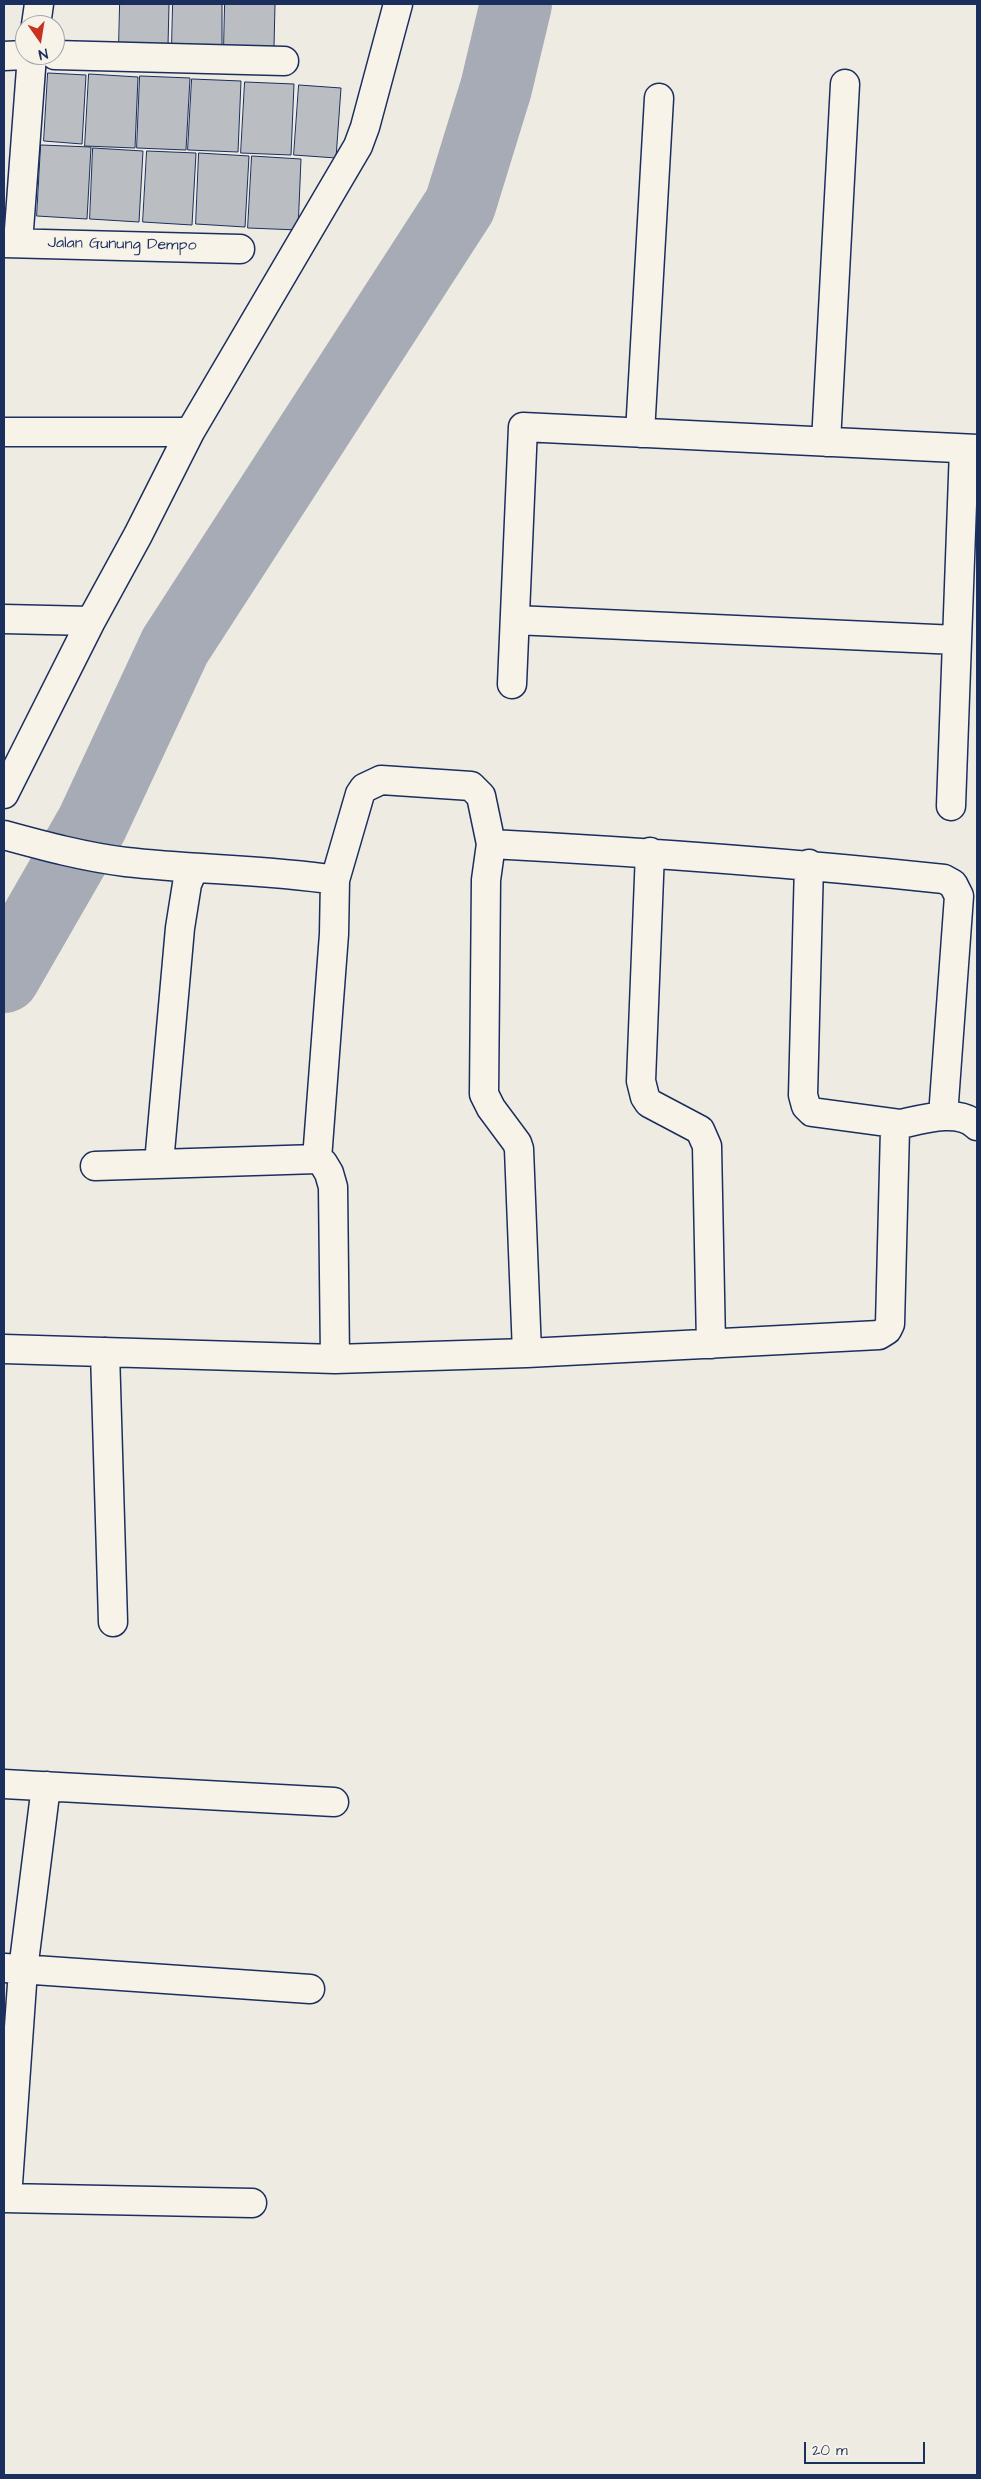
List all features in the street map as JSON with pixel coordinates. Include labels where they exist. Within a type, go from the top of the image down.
[{"type":"street","points":[[4,794],[91,620],[138,535],[190,432],[358,146],[365,128],[398,4]]},
{"type":"street","points":[[65,55],[284,61]]},
{"type":"street","points":[[11,243],[31,65]]},
{"type":"street","points":[[826,442],[845,84]]},
{"type":"street","points":[[640,433],[659,98]]},
{"type":"street","name":"Jalan Gunung Dempo","points":[[11,243],[240,249]]},
{"type":"street","points":[[512,684],[523,427],[970,449],[957,640],[951,806]]},
{"type":"street","points":[[4,432],[190,432]]},
{"type":"street","points":[[4,619],[91,620]]},
{"type":"street","points":[[515,620],[957,640]]},
{"type":"street","points":[[335,1359],[333,1187],[329,1173],[317,1159],[334,934],[335,880],[360,794],[364,788],[380,780],[471,786],[481,796],[491,844],[486,880],[484,1094],[491,1108],[517,1143],[519,1149],[527,1353]]},
{"type":"street","points":[[4,835],[58,849],[125,862],[293,873],[335,880]]},
{"type":"street","points":[[491,844],[650,852],[810,864],[944,879],[953,884],[959,896],[943,1116]]},
{"type":"street","points":[[650,852],[641,1081],[645,1097],[649,1103],[700,1130],[707,1146],[711,1344]]},
{"type":"street","points":[[810,864],[804,1102],[812,1112],[900,1124],[943,1116],[972,1122],[977,1126]]},
{"type":"street","points":[[159,1163],[180,928],[187,884],[194,868]]},
{"type":"street","points":[[4,1349],[335,1359],[527,1353],[879,1335],[887,1330],[890,1324],[895,1129],[900,1124]]},
{"type":"street","points":[[95,1166],[317,1159]]},
{"type":"street","points":[[105,1352],[113,1622]]},
{"type":"street","points":[[4,1784],[334,1802]]},
{"type":"street","points":[[46,1786],[13,1969],[5,2198],[252,2203]]},
{"type":"street","points":[[13,1969],[310,1989]]},
{"type":"building","points":[[120,4],[169,4],[168,46],[119,45]]},
{"type":"building","points":[[173,4],[222,4],[222,46],[172,45]]},
{"type":"building","points":[[225,4],[275,4],[274,47],[224,47]]},
{"type":"building","points":[[48,73],[86,75],[82,144],[44,141]]},
{"type":"building","points":[[89,74],[138,77],[135,148],[85,146]]},
{"type":"building","points":[[140,76],[190,78],[186,150],[137,148]]},
{"type":"building","points":[[192,79],[241,81],[238,152],[188,150]]},
{"type":"building","points":[[245,82],[294,84],[291,155],[241,153]]},
{"type":"building","points":[[299,85],[341,88],[336,158],[294,155]]},
{"type":"building","points":[[41,145],[91,147],[87,219],[37,216]]},
{"type":"building","points":[[93,148],[143,151],[139,222],[90,219]]},
{"type":"building","points":[[147,151],[196,153],[192,225],[143,222]]},
{"type":"building","points":[[199,153],[249,156],[245,227],[196,224]]},
{"type":"building","points":[[252,156],[301,159],[298,230],[248,228]]},
{"type":"waterway","points":[[4,977],[92,824],[175,646],[460,205],[496,88],[516,4]]}]
